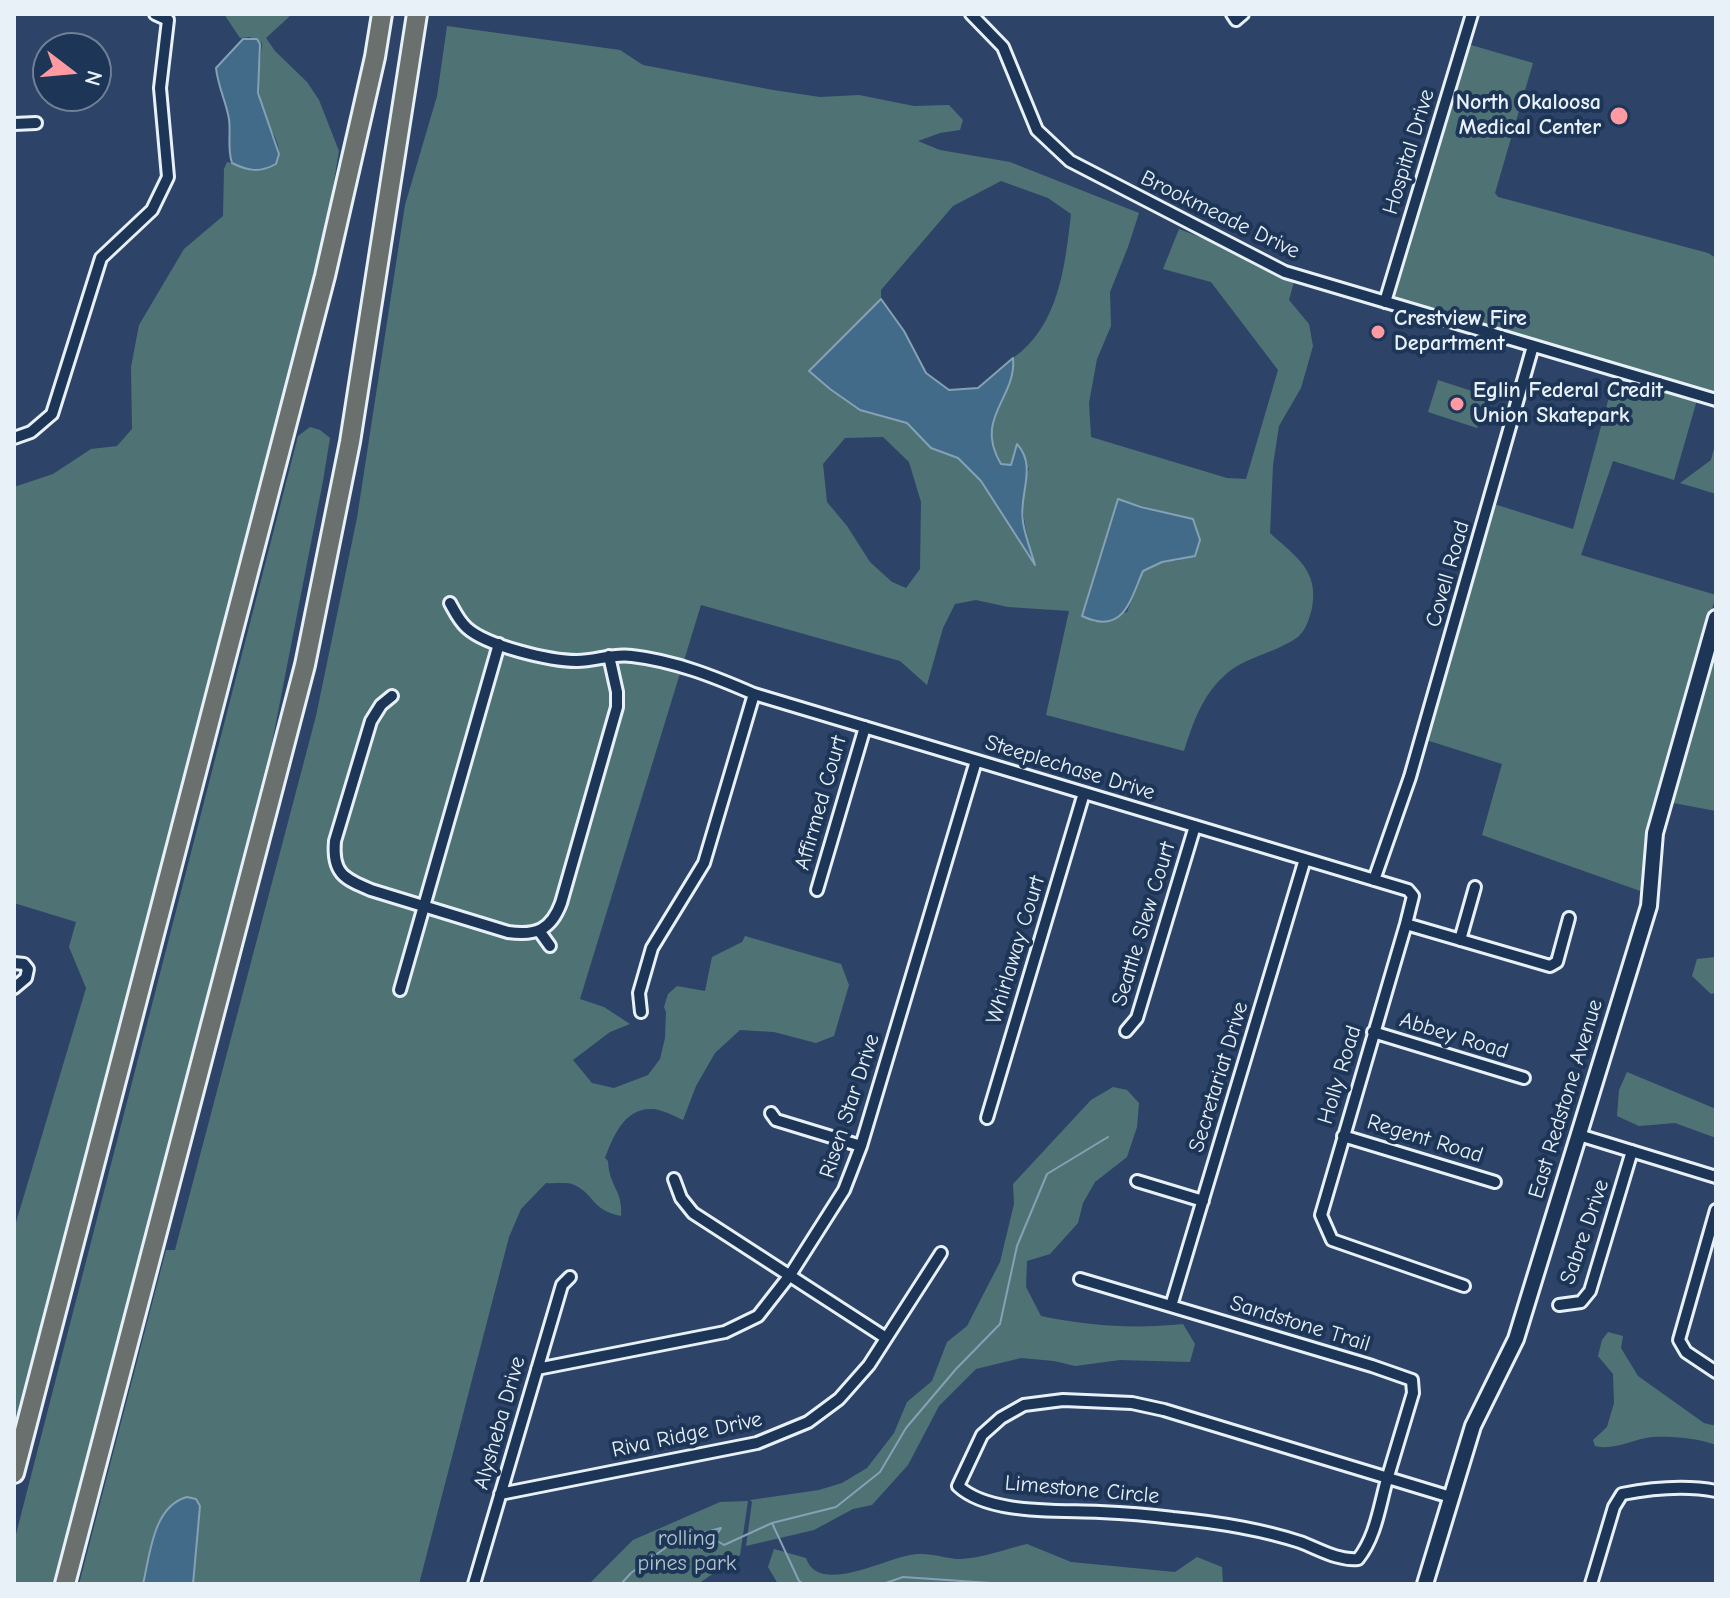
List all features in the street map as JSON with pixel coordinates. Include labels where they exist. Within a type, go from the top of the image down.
[{"type":"highway","points":[[14,1473],[325,276],[372,72],[382,14]]},
{"type":"highway","points":[[65,1584],[305,665],[350,442],[417,14]]},
{"type":"street","points":[[14,438],[31,432],[52,414],[101,258],[152,210],[168,177],[160,88],[168,20],[155,14]]},
{"type":"street","name":"Brookmeade Drive","points":[[971,14],[1003,47],[1037,130],[1070,161],[1285,272],[1716,400]]},
{"type":"street","points":[[1232,14],[1236,20],[1243,14]]},
{"type":"street","name":"Hospital Drive","points":[[1385,302],[1472,14]]},
{"type":"street","points":[[14,124],[36,123]]},
{"type":"street","name":"Covell Road","points":[[1374,880],[1414,762],[1533,346]]},
{"type":"street","name":"Steeplechase Drive","points":[[450,603],[459,621],[468,630],[499,644],[559,661],[628,655],[659,660],[711,675],[754,694],[1374,880]]},
{"type":"street","name":"East Redstone Avenue","points":[[1425,1584],[1473,1426],[1516,1339],[1649,906],[1655,833],[1716,618]]},
{"type":"street","points":[[400,990],[499,644]]},
{"type":"street","points":[[392,696],[381,705],[371,721],[335,841],[333,855],[337,869],[353,883],[508,932],[527,935],[540,932],[556,917],[561,903],[615,716],[617,692],[609,656]]},
{"type":"street","points":[[641,1012],[639,993],[652,948],[704,863],[754,694]]},
{"type":"street","name":"Affirmed Court","points":[[817,890],[865,727]]},
{"type":"street","name":"Risen Star Drive","points":[[537,1369],[725,1332],[758,1316],[790,1275],[844,1190],[861,1146],[976,761]]},
{"type":"street","name":"Whirlaway Court","points":[[987,1118],[1084,793]]},
{"type":"street","name":"Seattle Slew Court","points":[[1126,1031],[1137,1018],[1195,826]]},
{"type":"street","name":"Secretariat Drive","points":[[1171,1306],[1305,859]]},
{"type":"street","name":"Holly Road","points":[[1374,880],[1408,890],[1413,896],[1321,1215],[1332,1240],[1464,1286]]},
{"type":"street","points":[[1460,940],[1475,887]]},
{"type":"street","points":[[1406,924],[1550,966],[1557,962],[1569,918]]},
{"type":"street","points":[[540,932],[550,946]]},
{"type":"street","points":[[14,963],[24,964],[28,969],[26,978],[14,988]]},
{"type":"street","name":"Abbey Road","points":[[1373,1032],[1524,1078]]},
{"type":"street","points":[[771,1113],[776,1120],[861,1146]]},
{"type":"street","points":[[1579,1135],[1716,1177]]},
{"type":"street","name":"Regent Road","points":[[1343,1136],[1495,1182]]},
{"type":"street","name":"Sabre Drive","points":[[1559,1305],[1581,1302],[1590,1291],[1632,1151]]},
{"type":"street","points":[[674,1179],[681,1198],[693,1213],[886,1338]]},
{"type":"street","points":[[1137,1181],[1203,1201]]},
{"type":"street","points":[[1716,1210],[1679,1340],[1686,1352],[1716,1372]]},
{"type":"street","name":"Riva Ridge Drive","points":[[500,1494],[743,1447],[808,1422],[839,1399],[869,1365],[941,1253]]},
{"type":"street","name":"Alysheba Drive","points":[[474,1584],[562,1285],[570,1277]]},
{"type":"street","name":"Sandstone Trail","points":[[1080,1279],[1412,1380],[1413,1393],[1388,1478]]},
{"type":"street","name":"Limestone Circle","points":[[1388,1478],[1367,1549],[1358,1559],[1347,1560],[1298,1542],[1211,1522],[1125,1513],[1030,1509],[990,1503],[969,1496],[958,1486],[982,1435],[1001,1418],[1024,1405],[1063,1400],[1132,1403],[1164,1410],[1452,1497]]},
{"type":"street","points":[[1591,1584],[1614,1507],[1622,1494],[1647,1489],[1698,1487],[1716,1491]]},
{"type":"green space","points":[[224,14],[292,14],[266,38],[307,82],[319,100],[339,151],[321,260],[14,1426],[14,1229],[86,988],[69,947],[76,922],[14,903],[14,487],[53,474],[91,449],[117,446],[132,429],[131,367],[139,325],[184,249],[223,216],[224,169],[227,162],[258,167],[278,160],[276,139],[263,114],[260,99],[262,43],[250,37],[240,38]]},
{"type":"green space","points":[[447,26],[620,50],[643,65],[773,90],[820,97],[859,95],[914,106],[949,105],[963,120],[960,130],[918,141],[940,150],[1010,162],[1139,213],[1110,292],[1111,326],[1097,359],[1089,403],[1091,437],[1227,478],[1246,479],[1278,370],[1211,282],[1163,269],[1179,229],[1296,274],[1289,300],[1309,324],[1313,346],[1301,388],[1279,426],[1273,465],[1270,533],[1297,557],[1309,574],[1312,608],[1306,626],[1298,636],[1240,664],[1216,684],[1199,710],[1184,751],[1046,715],[1069,611],[1008,607],[976,600],[955,604],[943,628],[927,685],[900,661],[701,605],[580,999],[604,1007],[630,1024],[610,1032],[573,1060],[592,1083],[614,1088],[648,1075],[660,1059],[668,994],[677,986],[705,991],[712,957],[742,942],[745,936],[841,964],[849,985],[834,1036],[816,1043],[774,1032],[740,1030],[715,1053],[696,1086],[683,1120],[652,1109],[634,1113],[621,1125],[605,1158],[620,1200],[621,1216],[604,1210],[585,1192],[566,1183],[546,1183],[521,1209],[509,1237],[419,1584],[193,1584],[200,1506],[159,1521],[143,1584],[79,1584],[166,1250],[175,1250],[316,716],[357,518],[405,205],[437,96]],"holes":[[[1001,181],[1048,198],[1071,214],[1057,294],[1041,329],[1013,358],[1013,372],[998,408],[992,433],[1001,464],[1029,468],[1023,503],[1034,561],[981,481],[958,458],[931,448],[907,423],[860,410],[810,371],[881,299],[881,290],[953,206]],[[883,437],[909,462],[921,502],[920,569],[906,588],[892,582],[870,562],[827,502],[823,464],[845,438]],[[1119,500],[1193,519],[1180,560],[1162,562],[1143,571],[1127,612],[1095,622],[1082,616]]]},
{"type":"green space","points":[[1464,43],[1533,63],[1495,193],[1498,197],[1708,253],[1716,258],[1716,398],[1699,393],[1674,480],[1613,461],[1581,555],[1716,595],[1656,809],[1646,893],[1482,835],[1502,764],[1423,739],[1494,504],[1573,529],[1617,368],[1390,298]]},
{"type":"green space","name":"Eglin Federal Credit Union Skatepark","points":[[1438,380],[1487,396],[1477,428],[1428,412]]},
{"type":"green space","points":[[310,427],[330,438],[272,743],[55,1584],[14,1584],[14,1542],[298,436]]},
{"type":"green space","points":[[1716,441],[1716,494],[1680,483],[1711,460]]},
{"type":"green space","points":[[1716,636],[1716,811],[1668,802]]},
{"type":"green space","points":[[1716,957],[1716,993],[1711,994],[1692,976],[1697,959]]},
{"type":"green space","points":[[1627,1072],[1716,1109],[1716,1138],[1675,1123],[1639,1126],[1617,1116],[1619,1090]]},
{"type":"green space","points":[[1113,1087],[1127,1090],[1139,1103],[1137,1127],[1127,1157],[1095,1182],[1083,1203],[1078,1223],[1050,1254],[1027,1261],[1026,1287],[1041,1316],[1112,1326],[1183,1324],[1195,1344],[1190,1362],[1120,1360],[1075,1366],[1021,1358],[976,1369],[939,1406],[908,1465],[872,1505],[853,1509],[814,1530],[746,1546],[750,1500],[819,1490],[842,1483],[867,1468],[894,1433],[907,1402],[932,1381],[947,1342],[967,1326],[1000,1262],[1014,1204],[1013,1184],[1091,1100]]},
{"type":"green space","points":[[1608,1332],[1623,1336],[1621,1348],[1638,1376],[1704,1423],[1716,1426],[1716,1445],[1693,1439],[1659,1437],[1609,1447],[1595,1446],[1593,1440],[1607,1427],[1614,1403],[1613,1374],[1598,1356],[1602,1340]]},
{"type":"green space","name":"rolling pines park","points":[[748,1501],[740,1555],[698,1584],[589,1584],[633,1540],[720,1502]]},
{"type":"green space","points":[[1027,1544],[1071,1562],[1175,1572],[1197,1557],[1222,1567],[1223,1584],[778,1584],[768,1567],[774,1549],[806,1558],[813,1569],[825,1574],[840,1574],[906,1556],[923,1554],[969,1558]]},
{"type":"water","points":[[243,39],[257,39],[260,44],[258,93],[279,154],[276,164],[259,170],[232,163],[229,119],[216,68]]},
{"type":"water","points":[[881,299],[904,331],[926,373],[949,390],[978,388],[1013,358],[1009,385],[998,409],[992,434],[1001,464],[1011,465],[1017,444],[1026,462],[1022,512],[1035,565],[981,481],[958,458],[931,448],[907,423],[860,410],[809,371]]},
{"type":"water","points":[[1118,499],[1193,519],[1200,540],[1195,556],[1162,562],[1143,571],[1123,612],[1107,621],[1096,621],[1082,616]]},
{"type":"water","points":[[187,1497],[196,1499],[200,1506],[193,1584],[143,1584],[160,1521],[176,1502]]},
{"type":"waterway","points":[[772,1523],[836,1507],[880,1472],[906,1428],[956,1369],[1000,1324],[1017,1246],[1047,1174],[1108,1137]]},
{"type":"waterway","points":[[621,1584],[676,1540],[721,1528],[714,1539],[724,1545],[772,1523],[799,1581],[804,1584]]},
{"type":"waterway","points":[[883,1584],[903,1577],[1005,1584]]},
{"type":"place","name":"North Okaloosa Medical Center","points":[[1619,116]]},
{"type":"place","name":"Crestview Fire Department","points":[[1378,332]]},
{"type":"place","name":"Eglin Federal Credit Union Skatepark","points":[[1457,404]]}]
